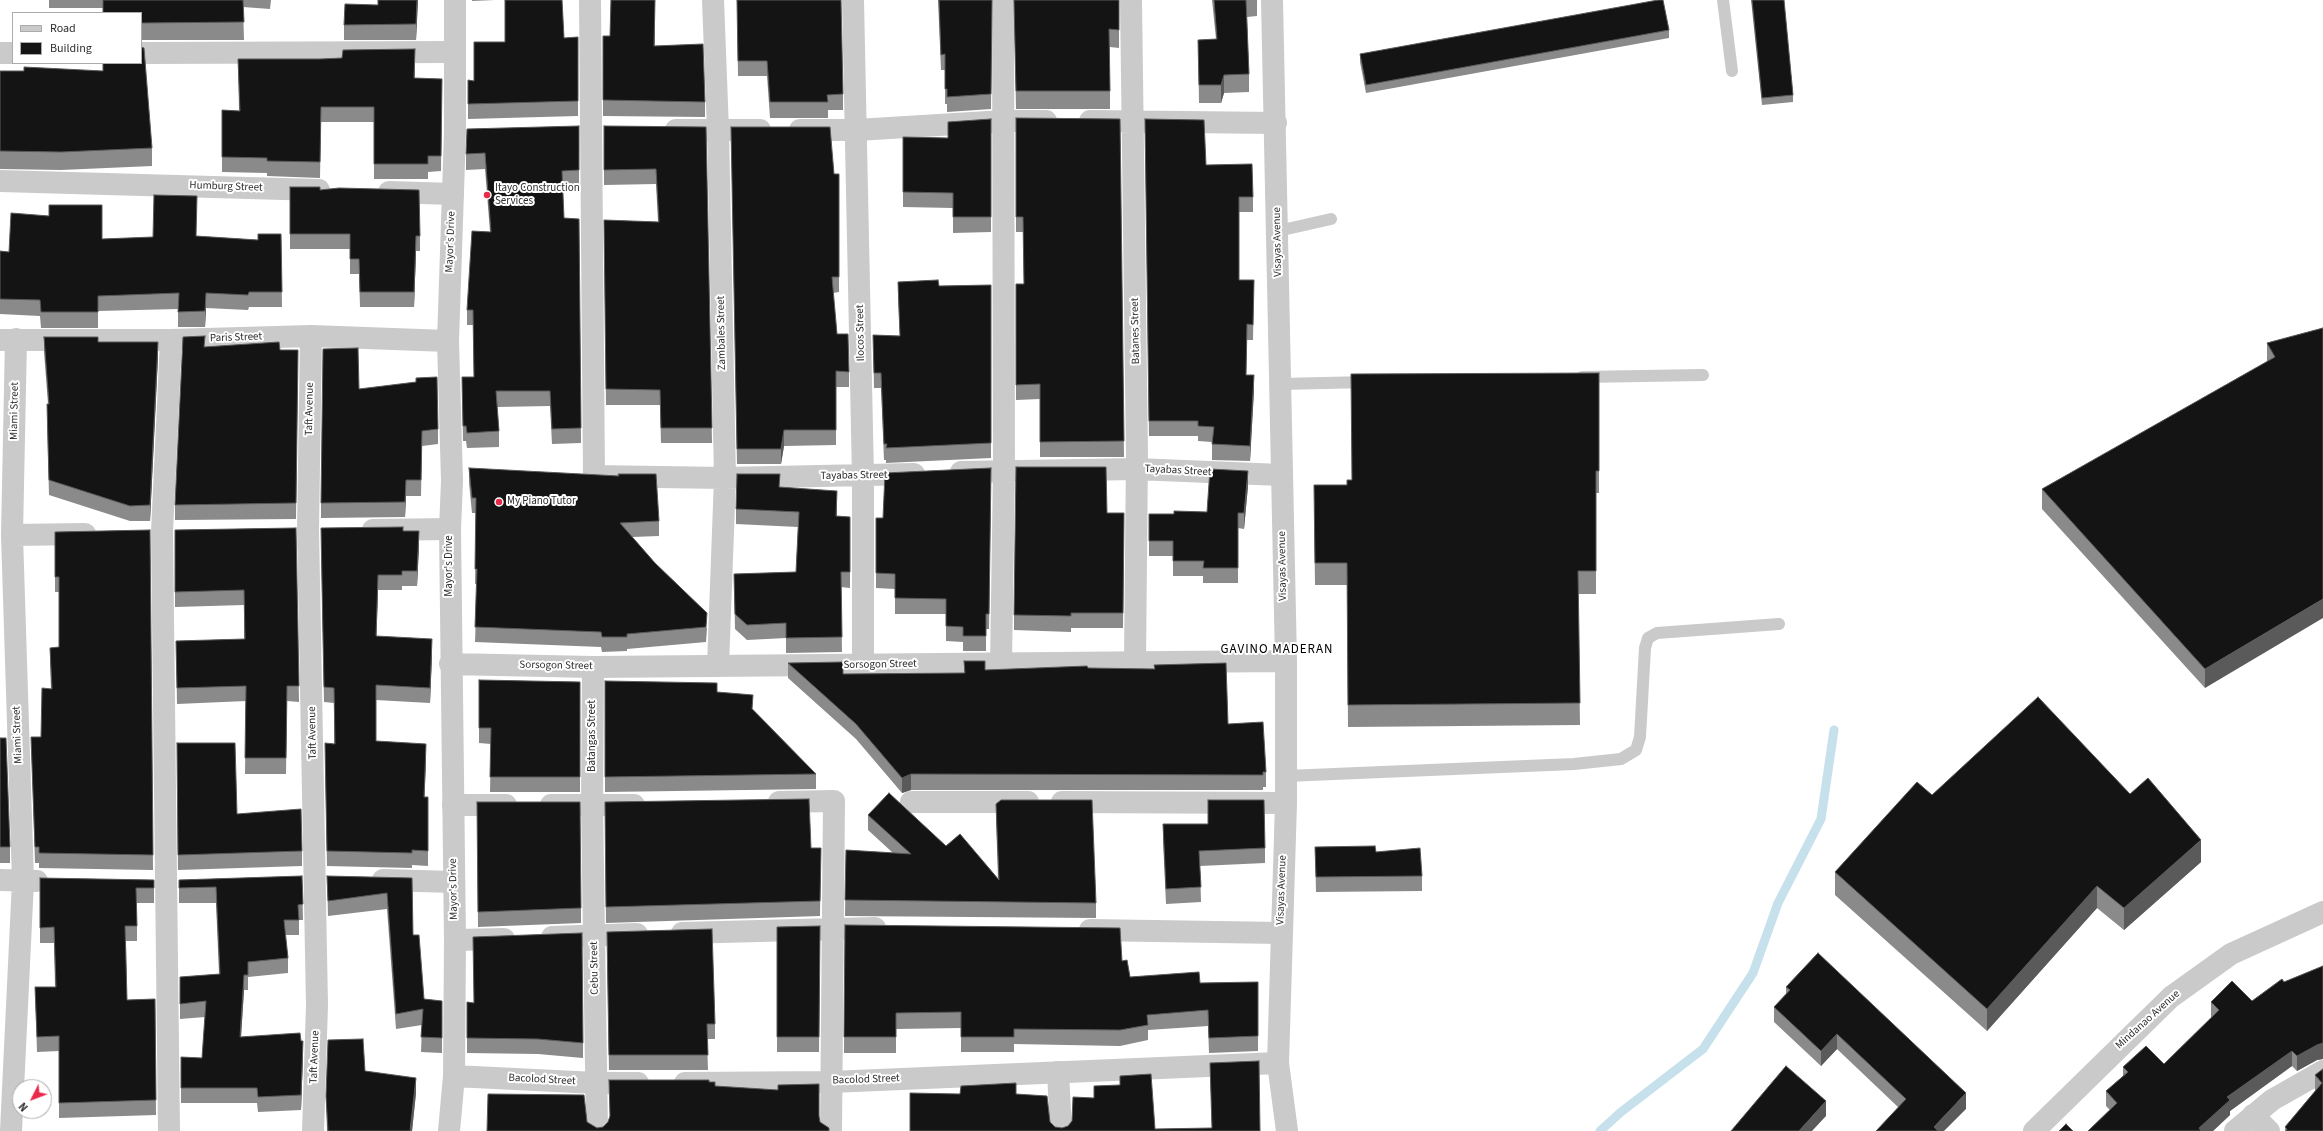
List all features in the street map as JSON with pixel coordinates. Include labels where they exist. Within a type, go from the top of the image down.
[{"type":"street","name":"Mayor's Drive","points":[[449,1131],[454,1076],[455,940],[450,664],[450,529],[452,481],[448,341],[455,132],[455,0]]},
{"type":"street","points":[[590,0],[582,128],[614,128]]},
{"type":"street","name":"Zambales Street","points":[[713,0],[718,130],[725,478],[718,666]]},
{"type":"street","name":"Ilocos Street","points":[[853,0],[857,130],[863,477],[863,665]]},
{"type":"street","points":[[1001,664],[1004,470],[1003,0]]},
{"type":"street","name":"Batanes Street","points":[[1131,0],[1134,121],[1136,469],[1135,663]]},
{"type":"street","name":"Visayas Avenue","points":[[1278,1],[1276,123],[1281,475],[1286,661],[1286,803],[1278,1063],[1287,1131]]},
{"type":"street","points":[[142,53],[455,52]]},
{"type":"street","points":[[0,53],[12,53]]},
{"type":"street","points":[[654,129],[857,130],[1004,121],[1276,123]]},
{"type":"street","name":"Tayabas Street","points":[[582,128],[594,476],[725,478],[863,477],[1004,470],[1136,469],[1281,475]]},
{"type":"street","points":[[455,132],[479,131]]},
{"type":"street","name":"Humburg Street","points":[[0,181],[342,190]]},
{"type":"street","points":[[366,191],[453,194]]},
{"type":"street","name":"Paris Street","points":[[8,340],[171,340],[311,336],[448,341]]},
{"type":"street","name":"Taft Avenue","points":[[311,336],[308,530],[324,878],[317,1005],[313,1131]]},
{"type":"street","name":"Miami Street","points":[[8,340],[12,535],[9,733],[23,881],[8,1013],[11,1131]]},
{"type":"street","points":[[169,1131],[175,883],[162,532],[171,340]]},
{"type":"street","points":[[355,530],[450,529]]},
{"type":"street","points":[[285,531],[332,530]]},
{"type":"street","points":[[139,533],[185,532]]},
{"type":"street","points":[[12,535],[107,533]]},
{"type":"street","name":"Sorsogon Street","points":[[450,664],[593,667],[1286,661]]},
{"type":"street","name":"Batangas Street","points":[[592,805],[593,667]]},
{"type":"street","points":[[756,803],[834,801],[830,1131]]},
{"type":"street","points":[[911,802],[1286,803]]},
{"type":"street","points":[[453,805],[655,804]]},
{"type":"street","name":"Cebu Street","points":[[592,805],[597,1131]]},
{"type":"street","points":[[292,879],[324,878]]},
{"type":"street","points":[[362,879],[454,882]]},
{"type":"street","points":[[0,880],[61,882]]},
{"type":"street","points":[[144,883],[175,883]]},
{"type":"street","name":"Mindanao Avenue","points":[[2034,1131],[2171,997],[2231,954],[2323,912]]},
{"type":"street","points":[[455,940],[832,928],[895,928]]},
{"type":"street","points":[[1068,930],[1281,932]]},
{"type":"street","name":"Bacolod Street","points":[[454,1076],[596,1083],[831,1082],[1278,1063]]},
{"type":"street","points":[[2235,1131],[2272,1100],[2323,1071]]},
{"type":"street","points":[[1058,1072],[1061,1131]]},
{"type":"street","points":[[2253,1115],[2269,1131]]},
{"type":"lane","points":[[1723,0],[1732,71]]},
{"type":"lane","points":[[1278,231],[1331,219]]},
{"type":"lane","points":[[1569,378],[1703,375]]},
{"type":"lane","points":[[1280,384],[1380,382]]},
{"type":"lane","points":[[1286,776],[1574,764],[1621,759],[1636,750],[1640,737],[1645,648],[1648,638],[1657,633],[1779,624]]},
{"type":"building","points":[[103,0],[243,0],[244,22],[142,23],[142,12],[103,12]]},
{"type":"building","points":[[378,0],[417,0],[416,24],[344,25],[345,4],[378,5]]},
{"type":"building","points":[[505,0],[562,0],[564,38],[578,37],[578,101],[468,104],[468,80],[474,81],[474,42],[505,42]]},
{"type":"building","points":[[611,0],[655,0],[654,46],[703,44],[705,102],[603,100],[603,36],[610,36]]},
{"type":"building","points":[[737,0],[841,0],[843,94],[827,95],[828,102],[770,102],[767,61],[738,61]]},
{"type":"building","points":[[939,0],[992,0],[991,94],[947,97],[947,89],[945,89],[945,54],[941,55]]},
{"type":"building","points":[[1014,0],[1119,0],[1119,30],[1109,29],[1110,91],[1016,91]]},
{"type":"building","points":[[1214,0],[1246,0],[1249,74],[1224,75],[1221,85],[1199,85],[1198,40],[1217,39]]},
{"type":"building","points":[[1663,0],[1669,30],[1366,85],[1360,54]]},
{"type":"building","points":[[1752,0],[1784,0],[1793,95],[1762,98]]},
{"type":"building","points":[[142,47],[144,48],[152,148],[61,152],[0,151],[0,71],[24,71],[24,67],[103,71],[103,64],[142,64]]},
{"type":"building","points":[[415,49],[414,78],[442,79],[441,156],[428,156],[428,164],[374,164],[374,107],[321,107],[320,162],[267,161],[267,158],[222,157],[222,110],[240,111],[238,59],[342,58],[343,50]]},
{"type":"building","points":[[1016,118],[1120,119],[1124,441],[1040,442],[1040,384],[1016,385],[1016,284],[1024,284],[1023,217],[1016,217]]},
{"type":"building","points":[[991,119],[991,217],[953,217],[953,193],[903,192],[903,137],[948,138],[948,122]]},
{"type":"building","points":[[1145,119],[1204,120],[1206,165],[1252,164],[1253,197],[1239,197],[1239,280],[1254,280],[1253,325],[1247,324],[1246,375],[1254,375],[1250,446],[1212,444],[1214,427],[1198,426],[1198,421],[1149,421]]},
{"type":"building","points":[[579,126],[579,170],[562,171],[564,218],[579,219],[581,428],[552,429],[550,391],[496,391],[499,431],[467,433],[466,426],[463,426],[462,377],[474,377],[473,310],[467,310],[472,231],[491,232],[485,153],[466,154],[467,129]]},
{"type":"building","points":[[604,126],[706,127],[712,428],[661,428],[660,390],[606,389],[604,220],[659,222],[656,169],[604,170]]},
{"type":"building","points":[[731,127],[830,127],[834,174],[839,174],[839,277],[832,277],[837,334],[848,334],[849,372],[836,371],[836,430],[784,430],[781,449],[737,449]]},
{"type":"building","points":[[290,187],[320,187],[320,190],[339,188],[419,190],[420,236],[416,236],[414,292],[360,292],[359,259],[350,259],[350,234],[290,234]]},
{"type":"building","points":[[154,195],[197,196],[196,236],[258,240],[258,234],[281,234],[282,292],[249,292],[248,295],[206,293],[205,311],[178,312],[179,293],[98,296],[98,312],[41,312],[40,300],[0,299],[0,251],[9,252],[11,213],[49,216],[49,205],[102,205],[102,239],[153,237]]},
{"type":"building","points":[[938,280],[939,286],[991,285],[991,443],[886,448],[887,444],[884,444],[881,373],[874,373],[873,335],[900,336],[898,282]]},
{"type":"building","points":[[2323,328],[2323,599],[2205,669],[2042,489],[2275,357],[2267,343]]},
{"type":"building","points":[[205,336],[204,347],[279,342],[280,350],[298,350],[296,503],[175,505],[183,337]]},
{"type":"building","points":[[44,337],[98,337],[98,342],[158,342],[150,505],[130,506],[49,480],[47,404],[49,404]]},
{"type":"building","points":[[358,348],[359,389],[416,382],[416,378],[437,377],[438,429],[422,431],[421,480],[406,480],[405,502],[321,503],[323,349]]},
{"type":"building","points":[[1599,373],[1599,471],[1596,471],[1596,571],[1578,571],[1580,703],[1348,705],[1347,563],[1315,563],[1314,485],[1347,485],[1347,480],[1352,480],[1351,374]]},
{"type":"building","points":[[1016,467],[1106,467],[1107,513],[1124,513],[1123,613],[1071,613],[1071,616],[1014,615]]},
{"type":"building","points":[[469,468],[619,476],[618,474],[656,474],[659,521],[620,523],[655,563],[707,613],[706,627],[627,634],[627,637],[602,637],[601,632],[475,627],[477,569],[475,569],[476,498],[472,498]]},
{"type":"building","points":[[991,468],[989,614],[986,614],[986,636],[963,636],[963,627],[946,626],[946,599],[895,598],[895,574],[876,573],[876,518],[883,518],[885,473]]},
{"type":"building","points":[[1210,469],[1248,471],[1244,513],[1238,513],[1238,568],[1203,568],[1204,561],[1173,561],[1173,541],[1149,541],[1149,514],[1174,514],[1174,511],[1207,512]]},
{"type":"building","points":[[737,474],[780,474],[779,487],[837,491],[836,516],[850,517],[850,572],[841,572],[842,637],[786,638],[786,623],[747,625],[735,614],[734,574],[796,572],[799,512],[736,509]]},
{"type":"building","points":[[403,527],[403,531],[419,531],[417,571],[402,571],[402,575],[378,575],[376,636],[432,639],[430,688],[376,685],[376,741],[426,744],[424,797],[428,797],[428,851],[412,850],[412,853],[327,851],[325,743],[335,744],[334,688],[324,687],[321,528]]},
{"type":"building","points":[[296,528],[299,686],[287,686],[286,758],[245,758],[246,686],[177,688],[176,641],[245,639],[244,590],[175,592],[175,530]]},
{"type":"building","points":[[150,530],[153,855],[39,853],[39,847],[35,847],[31,737],[41,737],[42,688],[52,689],[50,648],[59,647],[59,577],[55,577],[55,532]]},
{"type":"building","points":[[964,661],[985,661],[985,670],[1087,666],[1088,668],[1155,669],[1154,665],[1226,663],[1228,724],[1263,722],[1266,772],[1263,772],[1263,775],[911,774],[902,778],[856,724],[788,663],[843,662],[843,674],[965,673]]},
{"type":"building","points":[[479,680],[580,682],[580,777],[490,777],[491,728],[479,728]]},
{"type":"building","points":[[605,681],[717,683],[717,692],[753,695],[752,709],[816,774],[605,777]]},
{"type":"building","points":[[2038,697],[2130,794],[2148,778],[2201,840],[2124,908],[2097,886],[1987,1009],[1835,872],[1917,782],[1932,795]]},
{"type":"building","points":[[0,738],[6,738],[10,847],[0,847]]},
{"type":"building","points":[[177,743],[235,743],[237,814],[301,809],[302,851],[178,855]]},
{"type":"building","points":[[889,793],[946,846],[960,834],[999,880],[996,804],[1001,800],[1092,800],[1096,903],[845,900],[846,850],[911,854],[868,815]]},
{"type":"building","points":[[809,799],[811,848],[821,848],[820,901],[606,907],[605,802]]},
{"type":"building","points":[[1208,800],[1264,800],[1265,848],[1199,851],[1201,887],[1166,889],[1163,824],[1208,824]]},
{"type":"building","points":[[477,802],[580,802],[581,908],[478,912]]},
{"type":"building","points":[[1375,846],[1376,852],[1420,848],[1422,876],[1316,877],[1315,847]]},
{"type":"building","points":[[302,876],[303,904],[298,905],[299,920],[284,920],[288,958],[248,962],[248,975],[244,975],[240,1037],[300,1033],[301,1041],[303,1041],[301,1095],[258,1097],[257,1088],[181,1088],[181,1057],[202,1058],[206,1001],[180,1004],[180,977],[220,974],[216,887],[179,888],[179,880]]},
{"type":"building","points":[[327,876],[412,878],[413,935],[419,935],[424,999],[442,1001],[442,1038],[421,1037],[423,1009],[396,1014],[387,893],[328,901]]},
{"type":"building","points":[[40,878],[154,880],[154,888],[136,888],[137,926],[125,926],[127,1000],[155,999],[156,1100],[59,1103],[59,1036],[37,1037],[35,987],[56,987],[54,927],[40,928]]},
{"type":"building","points":[[845,925],[1120,928],[1122,961],[1127,960],[1130,977],[1199,972],[1200,983],[1258,982],[1258,1036],[1209,1038],[1208,1010],[1147,1015],[1148,1025],[1120,1030],[1014,1029],[1014,1037],[961,1037],[961,1012],[896,1013],[896,1037],[844,1037]]},
{"type":"building","points":[[820,926],[819,1037],[777,1037],[777,927]]},
{"type":"building","points":[[712,929],[715,1024],[707,1024],[708,1055],[609,1055],[607,932]]},
{"type":"building","points":[[582,933],[583,1043],[538,1039],[467,1038],[467,1002],[474,1003],[473,937]]},
{"type":"building","points":[[1818,953],[1966,1093],[1934,1127],[1938,1131],[1876,1131],[1906,1099],[1837,1034],[1821,1051],[1774,1007],[1790,990],[1786,987]]},
{"type":"building","points":[[2323,966],[2323,1043],[2297,1056],[2292,1051],[2227,1097],[2230,1100],[2199,1128],[2201,1131],[2088,1131],[2117,1103],[2106,1091],[2128,1072],[2123,1067],[2146,1046],[2164,1064],[2219,1010],[2211,1002],[2232,981],[2252,1001],[2282,979],[2284,982]]},
{"type":"building","points":[[363,1039],[365,1071],[416,1078],[410,1131],[328,1131],[326,1096],[328,1040]]},
{"type":"building","points":[[1259,1061],[1260,1131],[910,1131],[910,1093],[960,1094],[961,1086],[1016,1083],[1016,1094],[1047,1096],[1050,1122],[1055,1127],[1062,1128],[1068,1126],[1072,1121],[1073,1097],[1094,1098],[1094,1086],[1120,1085],[1120,1076],[1151,1074],[1155,1129],[1212,1128],[1210,1063]]},
{"type":"building","points":[[1786,1066],[1826,1101],[1799,1131],[1731,1131]]},
{"type":"building","points":[[2323,1069],[2323,1131],[2286,1131],[2287,1129],[2285,1127],[2322,1083],[2315,1075]]},
{"type":"building","points":[[609,1080],[709,1080],[709,1082],[715,1082],[715,1086],[778,1090],[778,1085],[819,1084],[820,1122],[829,1128],[829,1131],[487,1131],[488,1094],[584,1095],[587,1122],[597,1128],[603,1127],[608,1122],[610,1116]]},
{"type":"building","points":[[2066,1124],[2073,1131],[2059,1131]]},
{"type":"waterway","points":[[1600,1131],[1621,1112],[1703,1049],[1753,973],[1778,903],[1821,819],[1834,730]]},
{"type":"place","name":"Itayo Construction Services","points":[[487,195]]},
{"type":"place","name":"My Piano Tutor","points":[[499,502]]},
{"type":"district","name":"GAVINO MADERAN","points":[[1277,650]]}]
